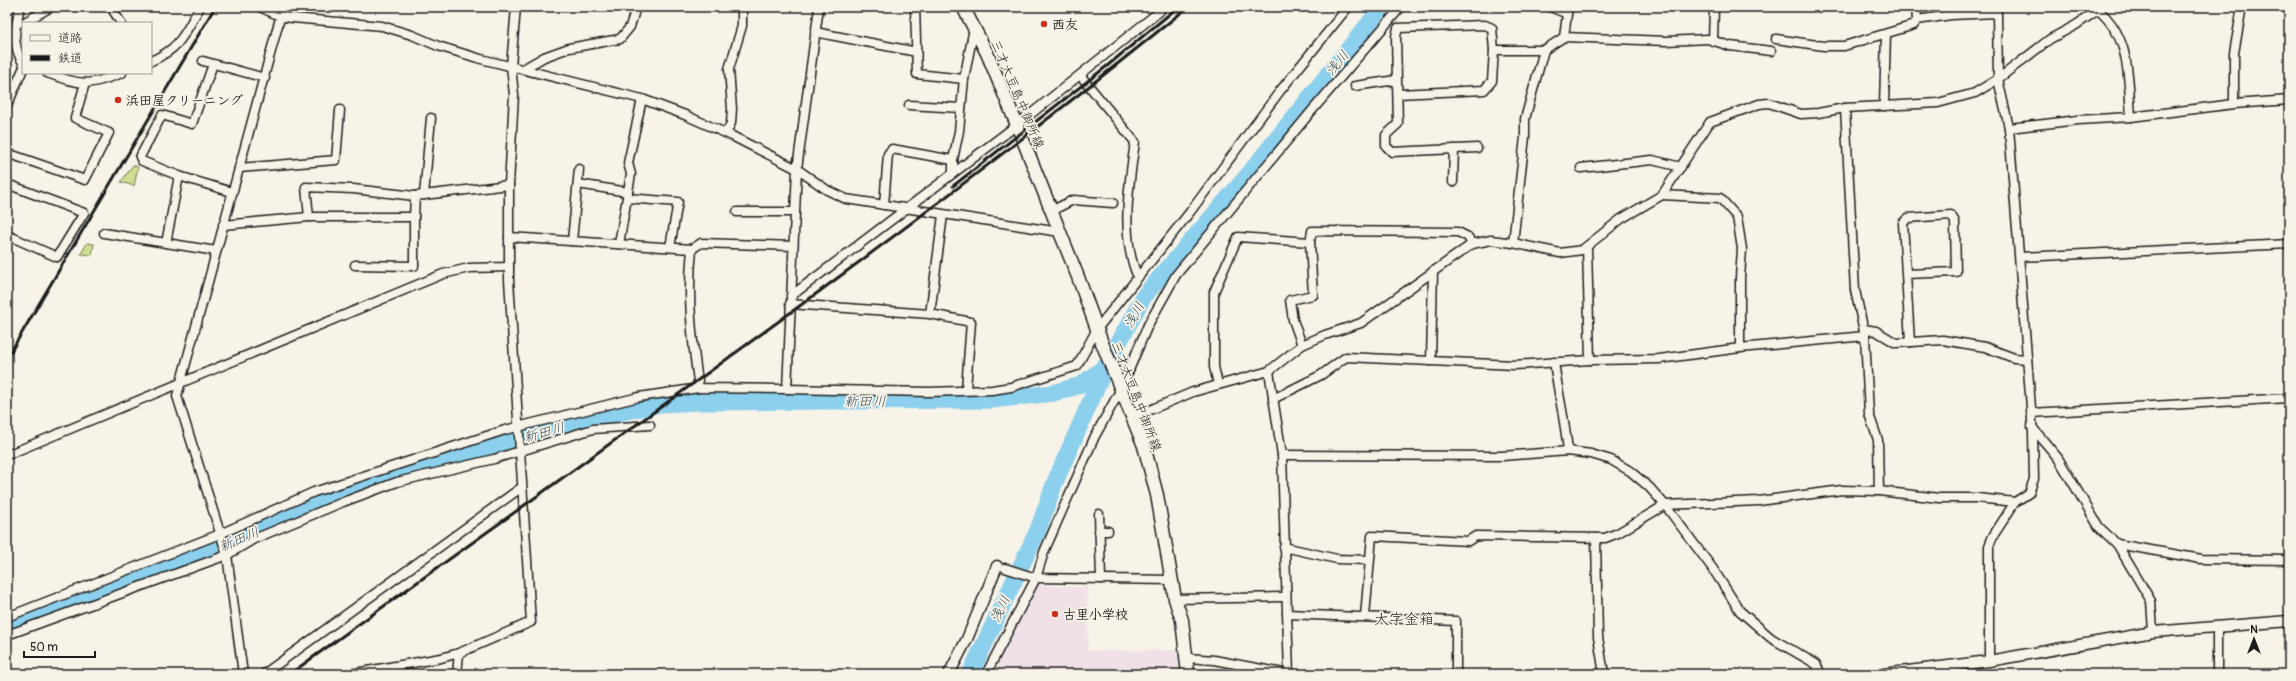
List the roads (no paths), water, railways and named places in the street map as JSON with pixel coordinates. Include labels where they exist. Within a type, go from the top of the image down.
[{"type":"main road","name":"三才大豆島中御所線","points":[[964,7],[975,28],[1017,125],[1144,446],[1157,495],[1175,599],[1182,620],[1188,658],[1188,674]]},
{"type":"street","points":[[20,7],[15,28],[16,51],[22,61]]},
{"type":"street","points":[[25,22],[51,7]]},
{"type":"street","points":[[111,7],[120,22]]},
{"type":"street","points":[[152,61],[169,53],[181,39],[200,7]]},
{"type":"street","points":[[260,7],[282,17],[382,26],[412,35],[438,46],[642,100],[685,115],[726,133],[798,169],[828,190],[846,199],[1060,232]]},
{"type":"street","points":[[243,674],[226,552],[220,537],[177,396],[211,280],[216,250],[282,17],[283,7]]},
{"type":"street","points":[[350,674],[441,658],[459,653],[531,622],[509,267],[509,185],[514,95],[511,66],[516,7]]},
{"type":"street","points":[[525,68],[544,57],[569,48],[620,39],[630,28],[636,7]]},
{"type":"street","points":[[726,133],[731,123],[732,109],[730,69],[742,26],[742,7]]},
{"type":"street","points":[[787,389],[798,169],[814,32],[819,7]]},
{"type":"street","points":[[915,7],[917,74],[964,79]]},
{"type":"street","points":[[791,300],[907,208],[1017,125],[1080,75],[1160,11],[1160,7]]},
{"type":"street","points":[[7,617],[220,537],[314,492],[518,430],[639,396],[699,388],[929,392],[966,389],[992,390],[1011,387],[1077,366],[1097,329],[1280,91],[1348,7]]},
{"type":"street","points":[[986,674],[1033,577],[1119,385],[1148,326],[1176,275],[1310,113],[1401,7]]},
{"type":"street","points":[[1550,7],[1567,10],[1564,37]]},
{"type":"street","points":[[1713,41],[1714,7]]},
{"type":"street","points":[[1776,39],[1824,46],[1844,46],[1914,25],[1917,20],[1916,7]]},
{"type":"street","points":[[2234,104],[2234,53],[2242,7]]},
{"type":"street","points":[[1133,417],[1218,384],[1269,371],[1302,346],[1324,335],[1361,323],[1472,244],[1491,240],[1513,242],[1560,253],[1582,250],[1621,219],[1662,195],[1710,122],[1759,104],[1769,103],[1801,114],[1818,113],[1844,108],[1938,103],[1975,93],[1998,79],[2050,39],[2076,25],[2097,8],[2108,18],[2122,41],[2127,59],[2131,117]]},
{"type":"street","points":[[1917,20],[1951,15],[1997,13],[1998,79],[2009,128],[2020,257],[2032,427],[2034,479],[2029,493],[2015,502],[1993,536],[1989,546],[1989,661]]},
{"type":"street","points":[[15,28],[22,24]]},
{"type":"street","points":[[1398,94],[1484,90],[1492,81],[1494,50],[1492,28],[1485,25],[1398,28],[1396,36],[1398,124],[1386,135],[1386,146],[1392,152],[1477,148]]},
{"type":"street","points":[[953,173],[953,160],[964,79],[975,28]]},
{"type":"street","points":[[814,32],[917,52]]},
{"type":"street","points":[[1884,106],[1886,34]]},
{"type":"street","points":[[1494,50],[1544,50],[1564,37],[1713,41],[1730,46],[1771,51]]},
{"type":"street","points":[[7,47],[16,51]]},
{"type":"street","points":[[1513,242],[1525,137],[1525,119],[1544,50]]},
{"type":"street","points":[[203,61],[264,78]]},
{"type":"street","points":[[213,64],[192,124],[162,115],[140,157],[142,161],[179,176],[232,192]]},
{"type":"street","points":[[7,106],[22,71]]},
{"type":"street","points":[[50,74],[79,84],[101,81],[119,74]]},
{"type":"street","points":[[1080,75],[1135,142],[1129,185],[1129,242],[1132,265],[1138,277]]},
{"type":"street","points":[[1355,86],[1396,80]]},
{"type":"street","points":[[7,153],[85,180],[109,133],[75,118],[85,83]]},
{"type":"street","points":[[619,244],[631,174],[628,163],[642,100]]},
{"type":"street","points":[[2009,128],[2078,120],[2131,117],[2234,104],[2289,100]]},
{"type":"street","points":[[909,105],[961,108]]},
{"type":"street","points":[[1844,108],[1855,290],[1865,333],[1869,414],[1878,440],[1879,490]]},
{"type":"street","points":[[239,168],[336,160],[340,110]]},
{"type":"street","points":[[424,195],[431,118]]},
{"type":"street","points":[[884,205],[888,154],[892,149],[953,160]]},
{"type":"street","points":[[1453,182],[1454,149]]},
{"type":"street","points":[[1581,168],[1652,160],[1681,167]]},
{"type":"street","points":[[572,241],[579,169]]},
{"type":"street","points":[[166,243],[179,176]]},
{"type":"street","points":[[7,184],[84,213],[56,257],[7,235]]},
{"type":"street","points":[[578,184],[627,195],[678,202],[670,247]]},
{"type":"street","points":[[309,217],[306,187],[353,189],[416,196],[509,185]]},
{"type":"street","points":[[1662,195],[1720,198],[1737,217],[1742,249],[1740,278],[1740,348]]},
{"type":"street","points":[[355,265],[414,266],[414,217],[416,196]]},
{"type":"street","points":[[1051,211],[1073,200],[1113,203]]},
{"type":"street","points":[[737,212],[795,212]]},
{"type":"street","points":[[930,314],[943,215]]},
{"type":"street","points":[[1906,274],[1956,272],[1955,222],[1951,216],[1908,218],[1903,223],[1906,274],[1910,342]]},
{"type":"street","points":[[223,225],[309,217],[414,217]]},
{"type":"street","points":[[1302,346],[1293,320],[1290,300],[1313,296],[1310,242],[1312,231],[1458,232],[1468,237],[1472,244]]},
{"type":"street","points":[[104,233],[216,250]]},
{"type":"street","points":[[509,237],[692,249],[701,242],[793,246]]},
{"type":"street","points":[[1218,384],[1214,367],[1214,292],[1238,237],[1310,242]]},
{"type":"street","points":[[2020,257],[2289,244]]},
{"type":"street","points":[[1587,247],[1590,360]]},
{"type":"street","points":[[692,249],[689,282],[692,345],[699,388]]},
{"type":"street","points":[[7,455],[443,274],[469,268],[509,267]]},
{"type":"street","points":[[1431,361],[1432,271]]},
{"type":"street","points":[[791,300],[930,314],[971,322],[966,389]]},
{"type":"street","points":[[1273,399],[1321,375],[1346,357],[1514,365],[1590,360],[1659,359],[1876,332],[1896,343],[1943,340],[1986,347],[2014,358],[2027,359]]},
{"type":"street","points":[[1554,362],[1558,396],[1566,422],[1568,451]]},
{"type":"street","points":[[1188,658],[1214,660],[1289,674],[1285,597],[1282,455],[1269,371]]},
{"type":"street","points":[[2031,413],[2289,398]]},
{"type":"street","points":[[7,635],[226,552],[254,539],[384,487],[494,459],[520,448],[594,429],[650,425]]},
{"type":"street","points":[[2032,427],[2058,458],[2098,527],[2117,544],[2151,601],[2153,632]]},
{"type":"street","points":[[1282,455],[1502,456],[1568,451],[1591,454],[1611,460],[1630,471],[1649,487],[1665,505],[1713,569],[1740,611],[1771,638],[1816,664],[1821,674]]},
{"type":"street","points":[[264,674],[522,487]]},
{"type":"street","points":[[1365,616],[1372,536],[1468,541],[1476,536],[1605,538],[1618,533],[1665,505],[1759,501],[1842,490],[1879,490],[1939,498],[1977,498],[2015,502]]},
{"type":"street","points":[[1098,514],[1101,579]]},
{"type":"street","points":[[1099,531],[1108,531]]},
{"type":"street","points":[[1596,538],[1598,637],[1604,674]]},
{"type":"street","points":[[2117,544],[2201,559],[2289,560]]},
{"type":"street","points":[[1284,547],[1337,559],[1369,560]]},
{"type":"street","points":[[949,674],[1001,567],[1033,577],[1172,580]]},
{"type":"street","points":[[1175,599],[1285,597]]},
{"type":"street","points":[[1287,614],[1365,616],[1456,621],[1456,674]]},
{"type":"street","points":[[1884,674],[1989,661],[2153,632],[2289,621]]},
{"type":"street","points":[[2217,627],[2217,674]]},
{"type":"street","points":[[457,674],[459,653]]},
{"type":"waterway","name":"浅川","points":[[970,674],[1038,530],[1055,482],[1106,366],[1144,296],[1247,176],[1382,7]]},
{"type":"waterway","name":"新田川","points":[[7,628],[233,542],[305,508],[357,489],[511,441],[586,420],[660,404],[700,402],[992,400],[1053,393],[1081,385],[1106,366]]},
{"type":"railway","points":[[7,358],[215,7]]},
{"type":"railway","points":[[953,186],[1107,66],[1178,7]]},
{"type":"railway","points":[[290,674],[631,429],[856,264],[968,180],[1188,7]]},
{"type":"place","name":"西友","points":[[1044,24]]},
{"type":"place","name":"浜田屋クリーニング","points":[[118,100]]},
{"type":"place","name":"古里小学校","points":[[1055,614]]},
{"type":"district","name":"大字金箱","points":[[1404,619]]}]
